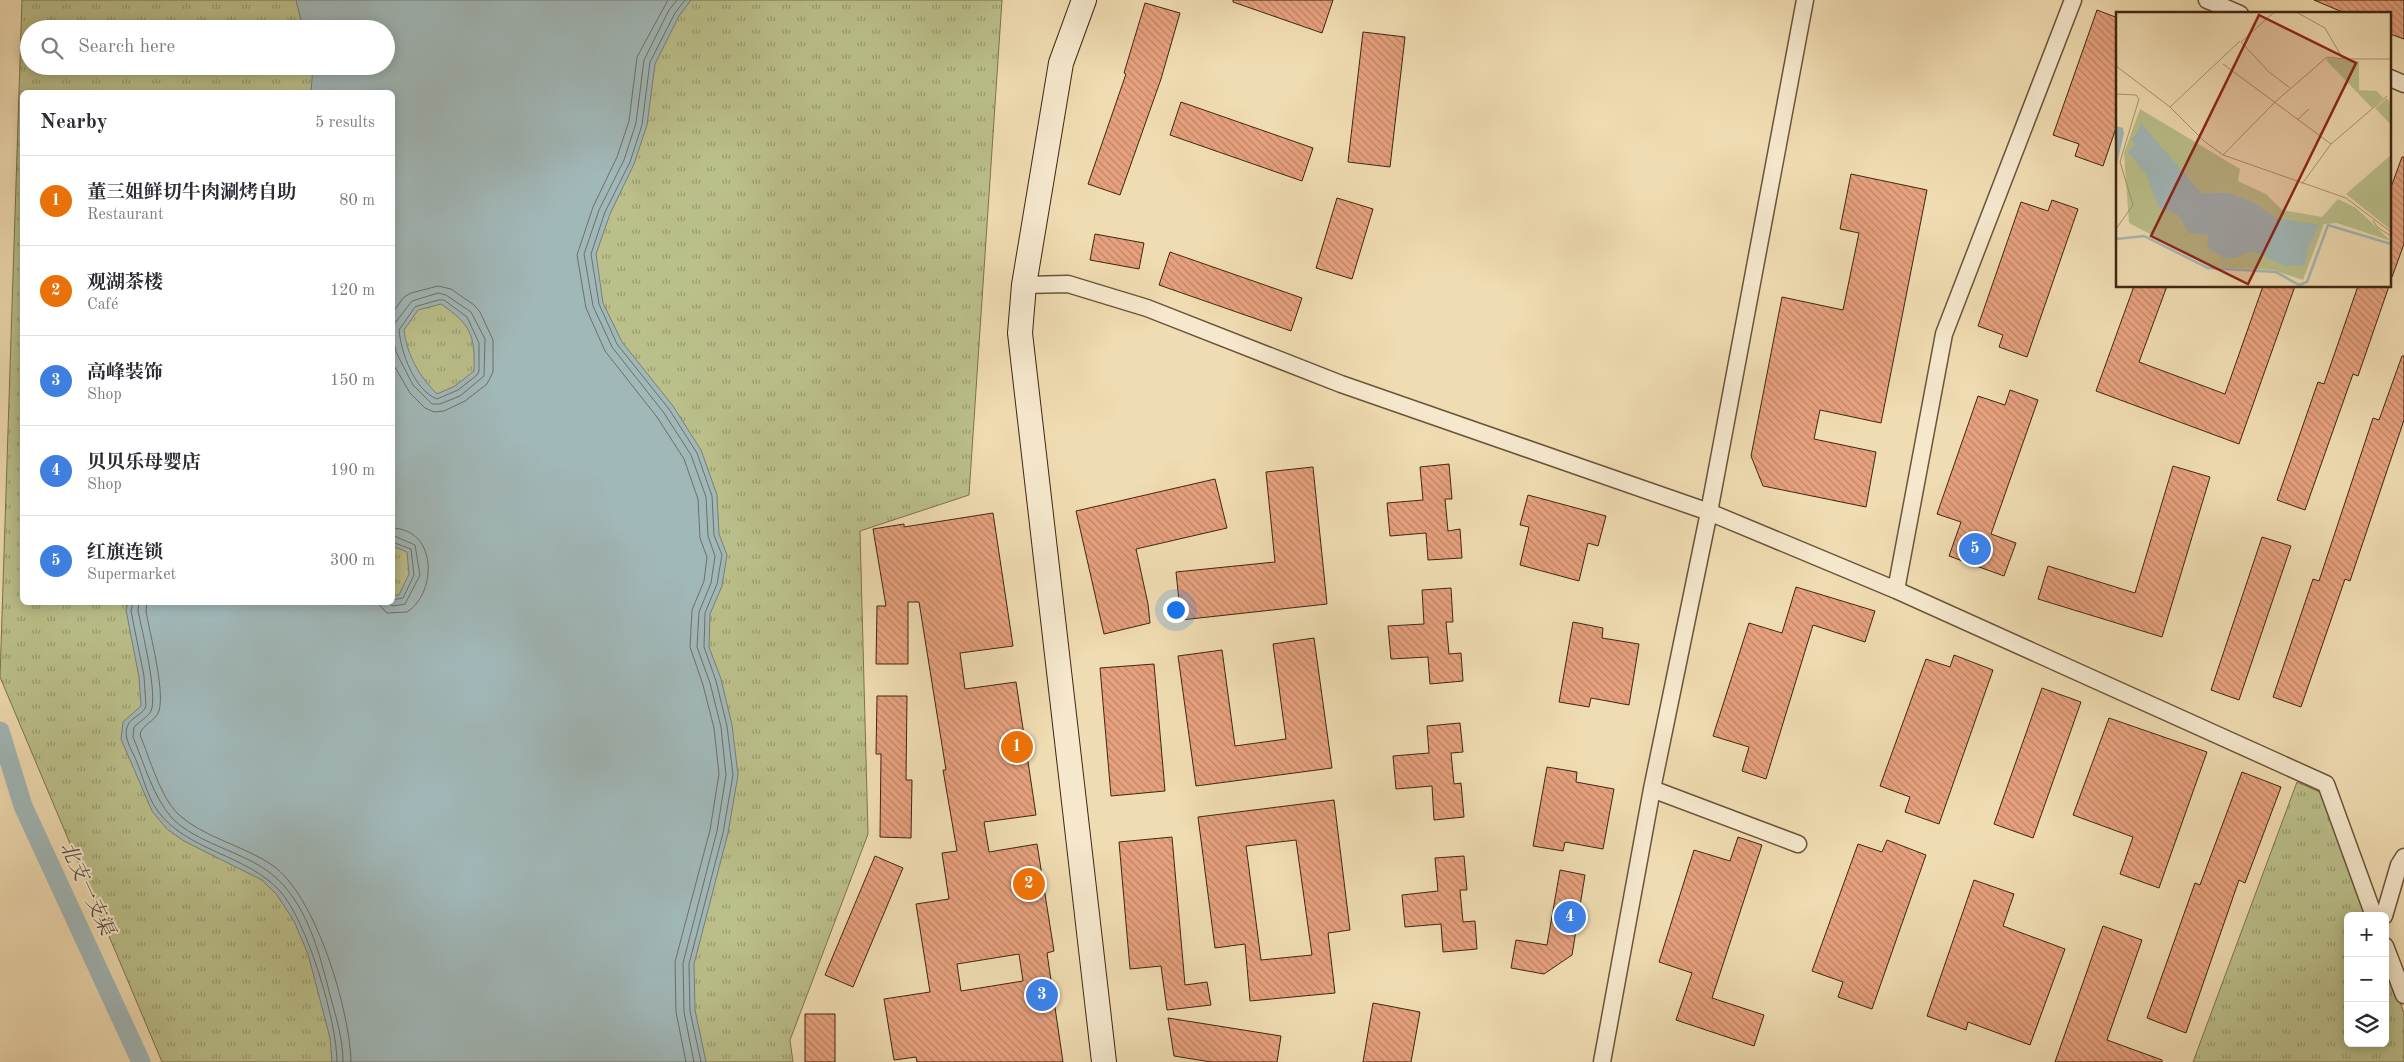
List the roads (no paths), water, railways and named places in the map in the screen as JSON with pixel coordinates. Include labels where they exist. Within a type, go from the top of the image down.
[{"type":"street","points":[[1084,0],[1061,63],[1024,285],[1020,333],[1104,1062]]},
{"type":"street","points":[[1602,1062],[1652,789],[1708,512],[1805,0]]},
{"type":"street","points":[[1896,590],[1944,334],[2073,0]]},
{"type":"street","points":[[2207,0],[2235,12]]},
{"type":"street","points":[[2392,79],[2404,84]]},
{"type":"street","points":[[1024,285],[1068,284],[1147,308],[1341,384],[1708,512],[1896,590],[2326,784],[2373,912]]},
{"type":"street","points":[[1652,789],[1798,844]]},
{"type":"street","points":[[2385,912],[2404,857]]},
{"type":"street","points":[[2389,956],[2404,995]]},
{"type":"water","points":[[296,0],[691,0],[679,16],[655,64],[647,125],[634,164],[610,214],[596,254],[603,303],[622,342],[673,406],[701,450],[717,495],[719,534],[727,555],[722,586],[710,614],[709,647],[721,679],[732,725],[738,775],[728,833],[694,964],[695,1010],[706,1062],[332,1062],[330,1038],[308,954],[294,921],[277,895],[262,880],[184,841],[167,829],[152,811],[121,739],[123,722],[141,706],[139,677],[126,610],[127,605],[395,605],[395,595],[399,595],[409,574],[407,552],[395,547],[395,90],[311,90],[312,75],[395,75],[395,20],[301,20]],"holes":[[[441,304],[459,318],[472,339],[474,371],[455,386],[437,394],[415,365],[408,348],[404,330],[418,310]]]},
{"type":"waterway","name":"北支一支渠","points":[[0,731],[23,806],[141,1062]]},
{"type":"place","name":"红旗连锁","points":[[1975,549]]},
{"type":"place","name":"董三姐鲜切牛肉涮烤自助","points":[[1017,747]]},
{"type":"place","name":"观湖茶楼","points":[[1029,884]]},
{"type":"place","name":"贝贝乐母婴店","points":[[1570,917]]},
{"type":"place","name":"高峰装饰","points":[[1042,995]]}]
